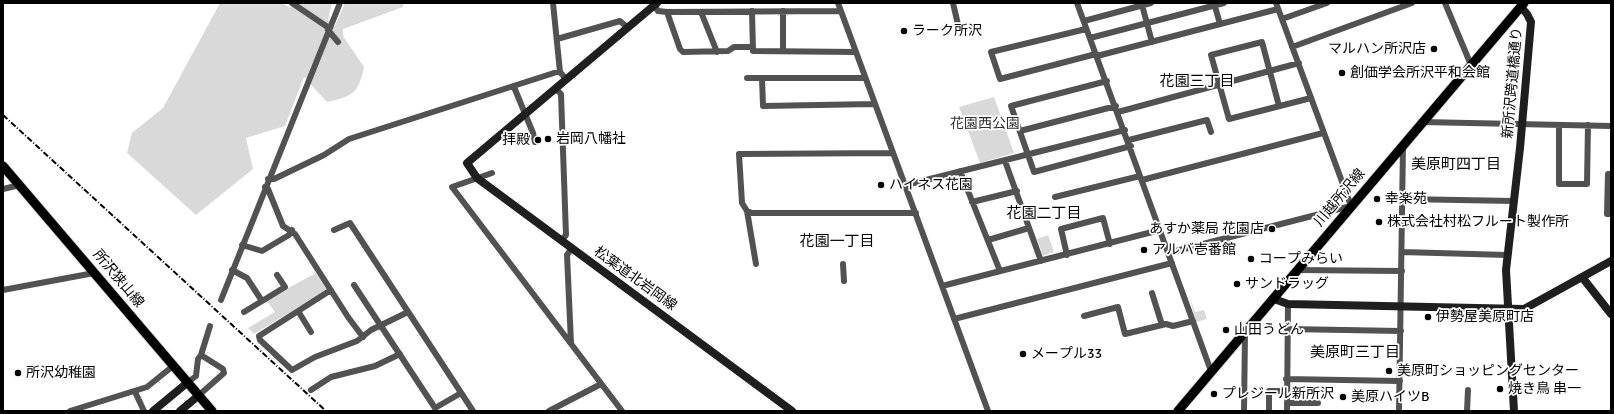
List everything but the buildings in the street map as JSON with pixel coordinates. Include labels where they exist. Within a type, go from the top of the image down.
[{"type":"main road","name":"川越所沢線","points":[[1178,411],[1403,145],[1426,122],[1471,65],[1523,5]]},
{"type":"main road","name":"所沢狭山線","points":[[3,166],[212,411]]},
{"type":"street","points":[[292,3],[328,29],[338,42]]},
{"type":"street","points":[[221,300],[328,29],[340,3]]},
{"type":"street","points":[[553,3],[560,71],[566,79]]},
{"type":"street","points":[[838,3],[988,411]]},
{"type":"street","points":[[953,3],[959,29]]},
{"type":"street","points":[[1077,3],[1130,143],[1141,178],[1211,371]]},
{"type":"street","points":[[1084,21],[1151,3]]},
{"type":"street","points":[[1090,38],[1214,4],[1224,3]]},
{"type":"street","points":[[1282,19],[1327,3]]},
{"type":"street","points":[[1292,47],[1412,3]]},
{"type":"street","points":[[1445,3],[1471,65]]},
{"type":"street","points":[[524,114],[655,4],[658,12],[841,11]]},
{"type":"street","points":[[1214,4],[1220,24]]},
{"type":"street","name":"新所沢跨道橋通り","points":[[1514,411],[1507,308],[1507,255],[1523,124],[1531,22],[1523,5]]},
{"type":"street","points":[[1142,6],[1152,42]]},
{"type":"street","points":[[1086,29],[991,52],[1000,79],[1152,42],[1220,24],[1277,6],[1351,206],[1168,253]]},
{"type":"street","points":[[752,11],[753,51],[856,52]]},
{"type":"street","points":[[783,11],[783,51]]},
{"type":"street","points":[[667,12],[681,51],[728,52],[734,47],[753,47]]},
{"type":"street","points":[[701,12],[717,52]]},
{"type":"street","points":[[557,39],[620,21],[627,27]]},
{"type":"street","points":[[1279,106],[1262,42],[1211,55],[1229,119],[1311,98]]},
{"type":"street","points":[[1020,131],[1117,109],[1298,63]]},
{"type":"street","points":[[268,180],[274,179],[321,157],[349,138],[514,87],[560,71]]},
{"type":"street","points":[[747,78],[865,78]]},
{"type":"street","points":[[762,78],[763,106],[874,104]]},
{"type":"street","points":[[1107,81],[1011,106],[1034,172],[1208,120],[1211,132]]},
{"type":"street","points":[[514,87],[533,133],[535,142]]},
{"type":"street","points":[[555,88],[561,94],[566,235],[561,242]]},
{"type":"street","name":"松葉道北岩岡線","points":[[524,114],[467,163],[477,178],[561,242],[792,411]]},
{"type":"street","points":[[1426,122],[1611,126]]},
{"type":"street","points":[[1559,125],[1559,184],[1587,184],[1588,125]]},
{"type":"street","points":[[906,185],[1125,130]]},
{"type":"street","points":[[1055,197],[1141,178],[1323,133]]},
{"type":"street","points":[[1399,411],[1404,167],[1403,145]]},
{"type":"street","points":[[756,264],[747,211],[742,203],[739,154],[894,153]]},
{"type":"street","points":[[1005,160],[1041,261]]},
{"type":"street","points":[[960,171],[1000,271]]},
{"type":"street","points":[[492,173],[452,187],[622,411]]},
{"type":"street","points":[[1611,174],[1608,174],[1607,214],[1611,214]]},
{"type":"street","points":[[3,189],[20,185]]},
{"type":"street","points":[[265,187],[283,226],[292,230],[360,334],[363,336]]},
{"type":"street","points":[[972,202],[1017,191]]},
{"type":"street","points":[[1403,199],[1514,202]]},
{"type":"street","points":[[747,211],[752,213],[916,213]]},
{"type":"street","points":[[1067,255],[1061,229],[1103,218],[1110,244]]},
{"type":"street","points":[[334,230],[350,223],[473,411]]},
{"type":"street","points":[[988,240],[1029,228]]},
{"type":"street","points":[[242,245],[262,251],[289,235],[292,230]]},
{"type":"street","points":[[942,286],[1160,230]]},
{"type":"street","points":[[571,249],[567,255],[571,343]]},
{"type":"street","points":[[1402,252],[1507,255]]},
{"type":"street","points":[[1274,299],[1288,304],[1524,309],[1611,261]]},
{"type":"street","points":[[954,319],[1172,263]]},
{"type":"street","points":[[843,264],[844,281]]},
{"type":"street","points":[[232,270],[247,278],[262,300]]},
{"type":"street","points":[[1296,270],[1402,270]]},
{"type":"street","points":[[3,290],[94,273]]},
{"type":"street","points":[[244,312],[262,300],[285,288],[277,275]]},
{"type":"street","points":[[1582,277],[1611,314]]},
{"type":"street","points":[[354,285],[434,408],[461,393]]},
{"type":"street","points":[[331,290],[258,337],[292,370],[315,357],[355,342],[381,325],[408,312]]},
{"type":"street","points":[[1152,293],[1162,325]]},
{"type":"street","points":[[1287,411],[1286,379],[1288,304]]},
{"type":"street","points":[[1084,316],[1118,307],[1125,334],[1166,324],[1173,326],[1193,321]]},
{"type":"street","points":[[298,311],[311,332]]},
{"type":"street","points":[[153,411],[196,376],[198,359],[202,355],[201,352],[210,326]]},
{"type":"street","points":[[1287,329],[1401,331]]},
{"type":"street","points":[[1244,411],[1245,332]]},
{"type":"street","points":[[310,390],[331,377],[375,366],[400,354]]},
{"type":"street","points":[[180,411],[223,376],[224,372],[222,368],[202,355]]},
{"type":"street","points":[[70,411],[148,387],[173,366]]},
{"type":"street","points":[[1286,379],[1400,381]]},
{"type":"street","points":[[549,411],[601,384]]},
{"type":"street","points":[[1269,411],[1269,390],[1287,391]]},
{"type":"street","points":[[1467,411],[1468,390]]},
{"type":"street","points":[[136,394],[144,411]]},
{"type":"street","points":[[1287,403],[1318,403]]},
{"type":"green space","points":[[220,3],[281,3],[291,8],[291,3],[332,3],[328,20],[335,26],[345,3],[403,3],[403,7],[343,29],[343,36],[364,67],[362,76],[353,93],[327,102],[304,77],[285,126],[246,138],[253,169],[196,215],[127,153],[132,133],[163,108]]},
{"type":"green space","name":"花園西公園","points":[[994,97],[1014,153],[980,163],[959,107]]},
{"type":"green space","points":[[1048,235],[1054,252],[1043,256],[1037,239]]},
{"type":"green space","points":[[316,273],[327,290],[254,334],[248,328],[275,312],[266,300]]},
{"type":"green space","points":[[1189,295],[1195,312],[1204,310],[1207,319],[1196,322]]},
{"type":"railway","points":[[3,115],[326,411]]},
{"type":"place","name":"ラーク所沢","points":[[904,31]]},
{"type":"place","name":"マルハン所沢店","points":[[1434,49]]},
{"type":"place","name":"創価学会所沢平和会館","points":[[1342,73]]},
{"type":"place","name":"岩岡八幡社","points":[[548,139]]},
{"type":"place","name":"拝殿","points":[[538,140]]},
{"type":"place","name":"ハイネス花園","points":[[881,185]]},
{"type":"place","name":"幸楽苑","points":[[1377,199]]},
{"type":"place","name":"株式会社村松フルート製作所","points":[[1379,222]]},
{"type":"place","name":"あすか薬局 花園店","points":[[1272,229]]},
{"type":"place","name":"アルバ壱番館","points":[[1144,250]]},
{"type":"place","name":"コープみらい","points":[[1251,259]]},
{"type":"place","name":"サンドラッグ","points":[[1237,284]]},
{"type":"place","name":"伊勢屋美原町店","points":[[1428,317]]},
{"type":"place","name":"山田うどん","points":[[1226,330]]},
{"type":"place","name":"メープル33","points":[[1023,354]]},
{"type":"place","name":"美原町ショッピングセンター","points":[[1389,371]]},
{"type":"place","name":"所沢幼稚園","points":[[18,373]]},
{"type":"place","name":"焼き鳥 串一","points":[[1500,389]]},
{"type":"place","name":"プレジール新所沢","points":[[1214,394]]},
{"type":"place","name":"美原ハイツB","points":[[1343,397]]},
{"type":"district","name":"花園三丁目","points":[[1197,82]]},
{"type":"district","name":"美原町四丁目","points":[[1456,165]]},
{"type":"district","name":"花園二丁目","points":[[1044,214]]},
{"type":"district","name":"花園一丁目","points":[[837,242]]},
{"type":"district","name":"美原町三丁目","points":[[1355,353]]}]
